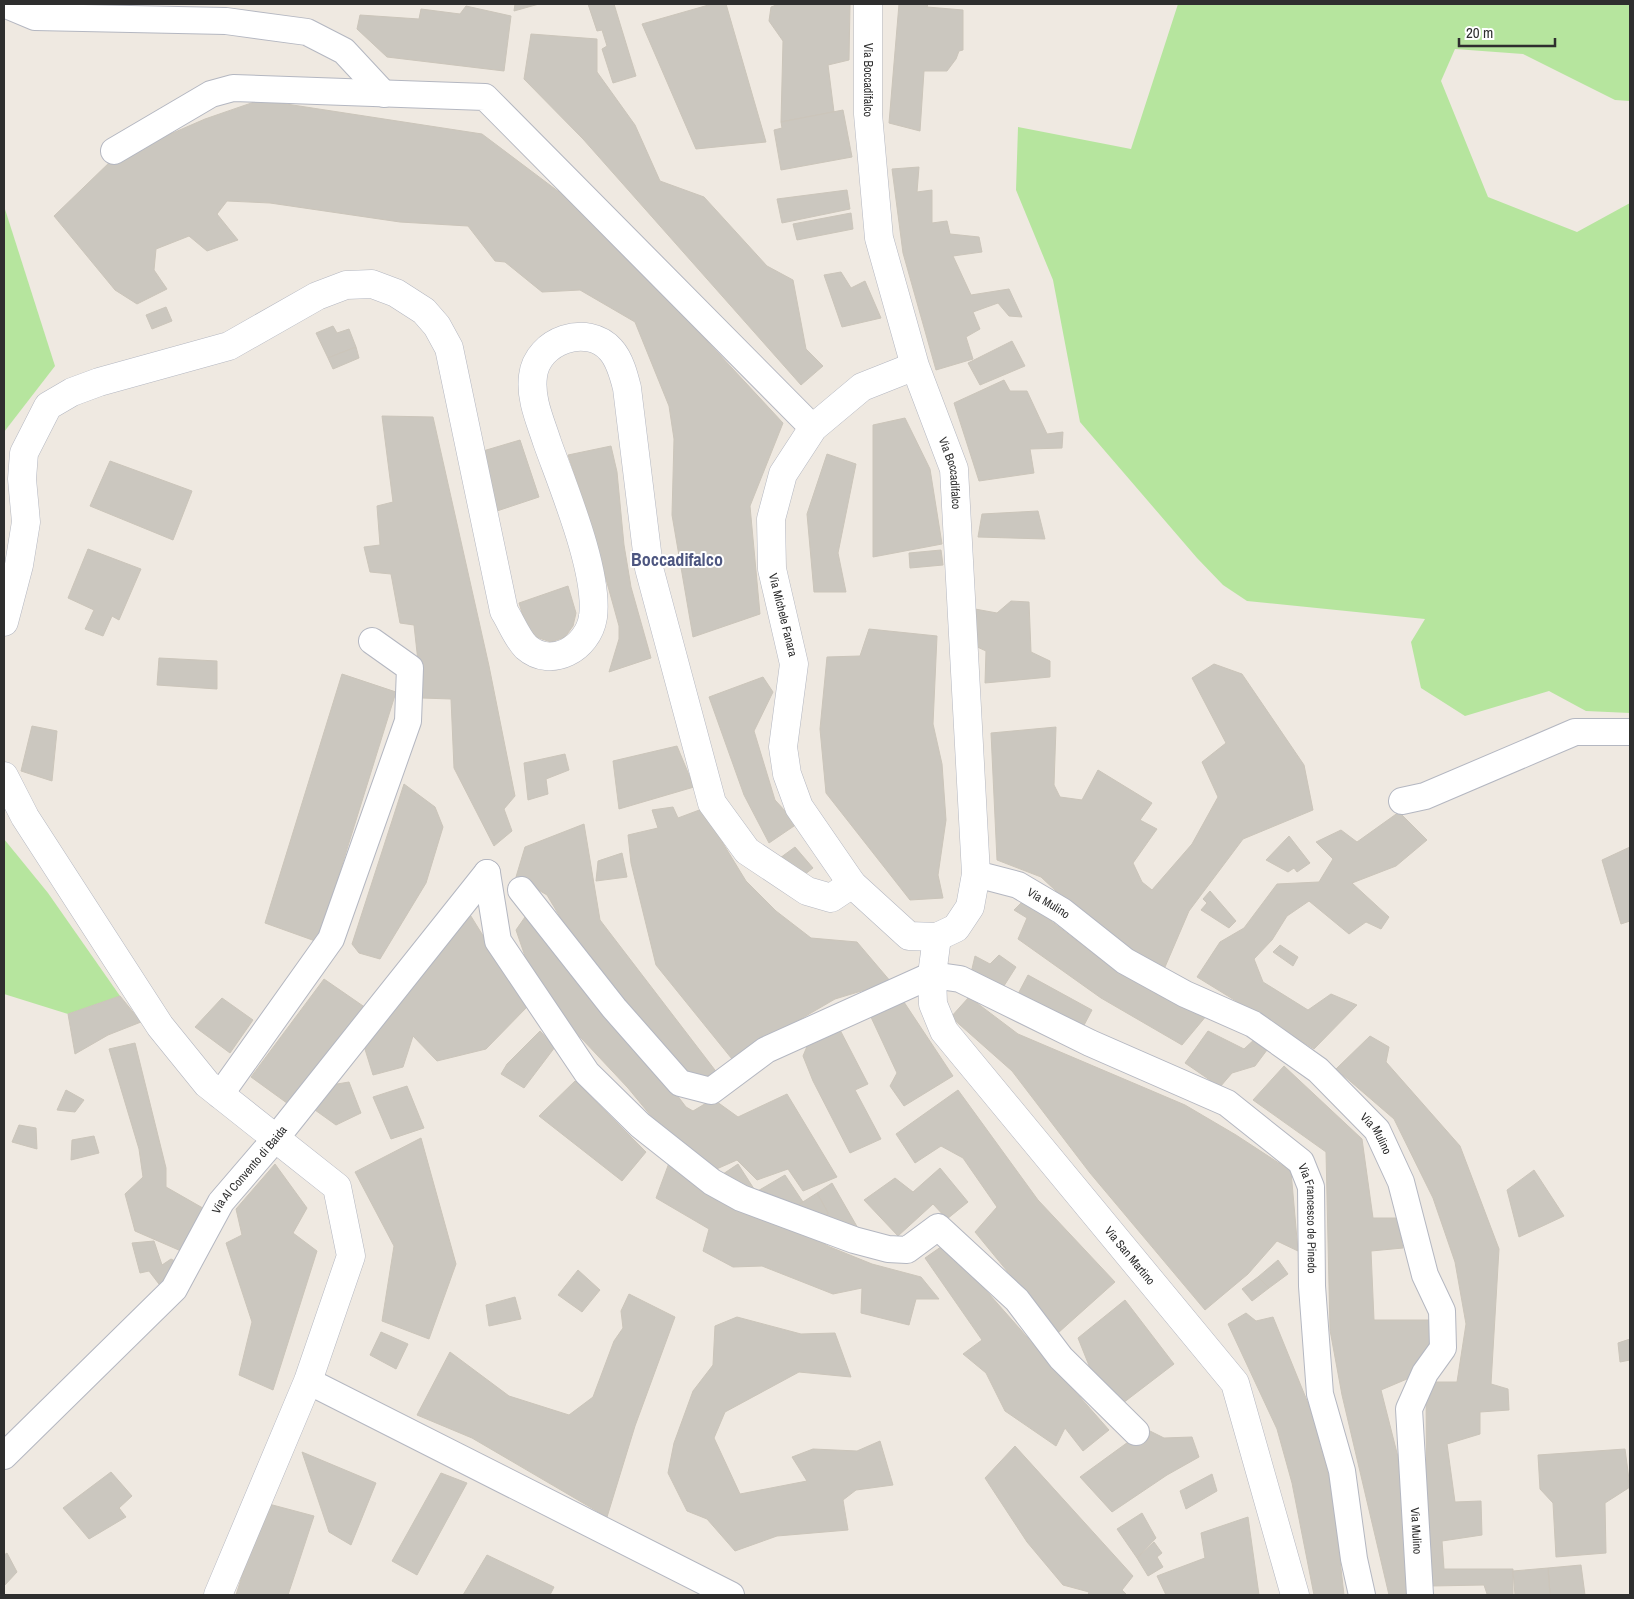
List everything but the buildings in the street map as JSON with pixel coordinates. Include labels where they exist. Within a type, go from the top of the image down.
[{"type":"street","points":[[4,4],[35,17],[226,21],[307,32],[344,51],[384,94]]},
{"type":"street","points":[[120,19],[156,4]]},
{"type":"street","name":"Via Boccadifalco","points":[[868,4],[868,114],[879,238],[915,366],[954,469],[976,874],[970,907],[956,928],[937,937]]},
{"type":"street","points":[[114,151],[211,94],[233,88],[485,97],[813,428]]},
{"type":"street","points":[[4,622],[19,564],[26,522],[22,479],[24,453],[48,406],[72,392],[99,382],[228,346],[317,296],[346,285],[372,284],[396,293],[424,311],[437,326],[449,348],[504,611],[524,646],[539,656],[556,656],[574,650],[587,637],[593,620],[594,601],[580,537],[533,400],[533,375],[540,356],[556,341],[572,338],[592,338],[611,349],[621,369],[627,388],[649,568],[712,803],[747,851],[807,891],[831,898],[852,884]]},
{"type":"street","name":"Via Michele Fanara","points":[[915,366],[862,387],[813,428],[783,474],[771,519],[772,569],[794,664],[783,747],[787,774],[798,807],[852,884],[908,936],[937,937]]},
{"type":"street","points":[[220,1095],[331,939],[408,721],[410,668],[372,641]]},
{"type":"street","points":[[1402,801],[1426,796],[1574,732],[1630,732]]},
{"type":"street","points":[[4,776],[25,817],[160,1026],[207,1084],[337,1187],[351,1256],[308,1380],[218,1595]]},
{"type":"street","name":"Via Al Convento di Baida","points":[[4,1456],[174,1289],[221,1202],[276,1138],[487,873],[498,941],[587,1072],[640,1125],[712,1182],[741,1198],[822,1229],[871,1244],[907,1250],[938,1227],[1017,1300],[1061,1358],[1136,1432]]},
{"type":"street","name":"Via Mulino","points":[[976,874],[1018,885],[1062,912],[1125,961],[1185,994],[1253,1024],[1318,1070],[1377,1130],[1401,1182],[1425,1275],[1442,1311],[1443,1348],[1425,1373],[1409,1409],[1420,1595]]},
{"type":"street","points":[[521,890],[614,1008],[680,1083],[711,1090],[766,1050],[932,975]]},
{"type":"street","name":"Via San Martino","points":[[937,937],[932,975],[933,1004],[944,1031],[1234,1383],[1295,1595]]},
{"type":"street","name":"Via Francesco de Pinedo","points":[[932,975],[960,980],[1090,1043],[1227,1103],[1301,1162],[1311,1187],[1312,1286],[1320,1394],[1342,1471],[1354,1559],[1362,1595]]},
{"type":"street","points":[[308,1380],[692,1587],[731,1595]]},
{"type":"green space","points":[[1178,4],[1630,4],[1630,101],[1615,100],[1523,54],[1455,49],[1441,81],[1488,197],[1577,232],[1630,203],[1630,713],[1586,711],[1549,691],[1465,716],[1421,688],[1411,642],[1425,619],[1247,601],[1223,585],[1197,558],[1080,422],[1053,280],[1016,190],[1018,127],[1131,149]]},
{"type":"green space","points":[[4,206],[55,366],[4,432]]},
{"type":"green space","points":[[4,839],[48,893],[120,996],[68,1014],[4,994]]},
{"type":"district","name":"Boccadifalco","points":[[677,560]]}]
